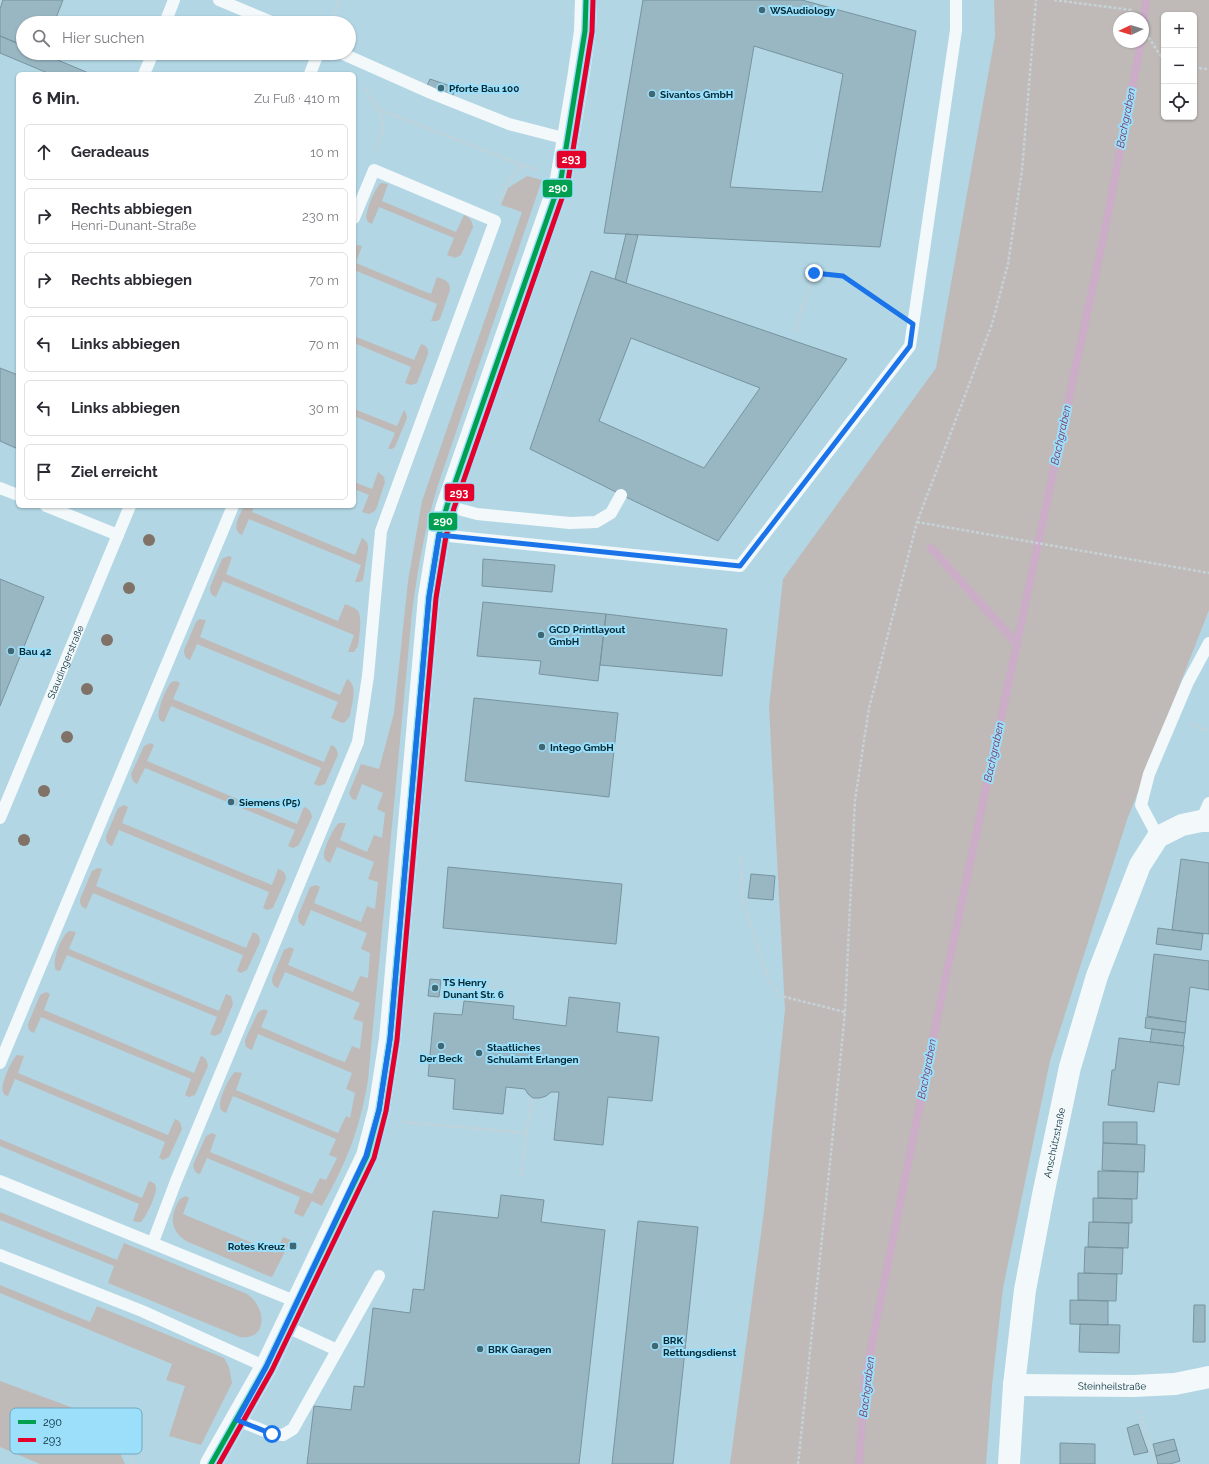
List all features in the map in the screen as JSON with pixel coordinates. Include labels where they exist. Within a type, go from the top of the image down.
[{"type":"street","points":[[211,1464],[266,1367],[286,1326],[366,1156],[379,1110],[390,1039],[429,597],[439,535],[447,506],[561,179],[585,31],[586,0]]},
{"type":"street","points":[[1158,837],[1206,815]]},
{"type":"street","name":"Anschützstraße","points":[[1010,1464],[1014,1385],[1025,1290],[1070,1067],[1097,976],[1140,865],[1158,837]]},
{"type":"street","name":"Steinheilstraße","points":[[1014,1385],[1133,1386],[1175,1384],[1209,1377]]},
{"type":"lane","points":[[168,16],[174,0]]},
{"type":"lane","points":[[219,0],[257,16]]},
{"type":"lane","points":[[439,535],[740,566],[910,346],[956,30],[956,0]]},
{"type":"lane","points":[[145,72],[150,60]]},
{"type":"lane","points":[[311,72],[315,60]]},
{"type":"lane","points":[[356,60],[431,93],[509,124],[568,139]]},
{"type":"lane","points":[[153,1242],[176,1181],[358,742],[368,676],[381,531],[495,221],[374,170],[356,213]]},
{"type":"lane","points":[[0,488],[16,494]]},
{"type":"lane","points":[[447,506],[477,514],[570,523],[596,522],[611,513],[621,495]]},
{"type":"lane","points":[[51,508],[118,535]]},
{"type":"lane","name":"Staudingerstraße","points":[[0,818],[129,508]]},
{"type":"lane","points":[[0,1063],[232,508]]},
{"type":"lane","points":[[1158,837],[1141,805],[1149,774],[1188,682],[1209,644]]},
{"type":"lane","points":[[0,1181],[153,1242],[297,1302]]},
{"type":"lane","points":[[0,1255],[142,1311],[266,1367]]},
{"type":"lane","points":[[237,1420],[272,1434],[283,1435],[293,1429],[378,1276]]},
{"type":"lane","points":[[286,1326],[337,1350]]},
{"type":"path","points":[[334,16],[340,0]]},
{"type":"path","points":[[798,1464],[845,1012],[855,800],[869,708],[917,522],[992,324],[1008,264],[1022,170],[1036,0]]},
{"type":"path","points":[[1054,0],[1131,10],[1132,12]]},
{"type":"path","points":[[1149,38],[1161,56]]},
{"type":"path","points":[[348,60],[355,72]]},
{"type":"path","points":[[1197,68],[1209,69]]},
{"type":"path","points":[[356,73],[378,109],[383,121],[382,132],[374,152],[374,170]]},
{"type":"path","points":[[378,109],[522,165]]},
{"type":"path","points":[[795,330],[814,273],[843,276],[913,324]]},
{"type":"path","points":[[917,522],[1209,573]]},
{"type":"path","points":[[742,857],[742,899],[768,979],[781,996],[845,1012]]},
{"type":"path","points":[[521,1176],[526,1133],[533,1098]]},
{"type":"path","points":[[379,1110],[405,1122],[526,1133]]},
{"type":"path","points":[[1133,1386],[1155,1464]]},
{"type":"path","points":[[132,1454],[134,1464]]},
{"type":"shaded area","points":[[994,0],[1209,0],[1209,610],[1127,820],[1050,1061],[1003,1288],[992,1386],[986,1464],[730,1464],[764,1211],[785,1010],[769,707],[783,579],[936,368],[995,36]]},
{"type":"shaded area","points":[[527,176],[542,180],[439,482],[419,563],[412,613],[368,1080],[365,1098],[351,1146],[331,1191],[322,1206],[312,1201],[303,1217],[294,1213],[300,1197],[207,1158],[200,1174],[195,1171],[193,1165],[206,1136],[212,1133],[216,1135],[210,1152],[312,1194],[320,1178],[326,1180],[337,1158],[329,1155],[336,1139],[233,1096],[226,1113],[222,1111],[220,1103],[227,1083],[235,1072],[242,1073],[236,1090],[338,1133],[346,1116],[350,1118],[355,1093],[346,1089],[352,1073],[258,1034],[252,1050],[246,1046],[245,1040],[258,1012],[264,1009],[268,1011],[261,1027],[336,1059],[345,1062],[352,1046],[360,1049],[363,1022],[353,1019],[360,1003],[285,972],[278,988],[273,984],[272,978],[284,950],[290,947],[294,949],[288,965],[353,992],[360,976],[368,978],[370,953],[361,949],[367,933],[311,910],[304,926],[299,922],[298,916],[310,887],[316,885],[320,887],[314,903],[361,922],[367,906],[375,909],[378,882],[368,879],[374,862],[337,847],[330,863],[326,860],[324,853],[332,833],[339,823],[346,823],[340,840],[367,852],[374,835],[382,838],[385,813],[377,809],[383,793],[362,784],[356,800],[352,799],[349,793],[361,764],[379,769],[394,713],[408,581],[422,501],[522,212],[501,205],[508,188]]},
{"type":"shaded area","points":[[381,183],[388,184],[382,201],[456,232],[464,215],[469,218],[473,227],[461,255],[455,258],[447,255],[454,238],[379,207],[372,224],[368,222],[366,217],[367,212],[376,190]]},
{"type":"shaded area","points":[[356,246],[362,246],[356,263]]},
{"type":"shaded area","points":[[356,263],[431,294],[437,277],[446,281],[450,290],[440,319],[437,321],[431,321],[437,304],[356,271]]},
{"type":"shaded area","points":[[356,337],[414,360],[421,344],[426,346],[428,354],[417,383],[411,385],[405,383],[411,367],[356,344]]},
{"type":"shaded area","points":[[356,410],[397,426],[404,410],[407,418],[395,447],[388,449],[395,433],[356,417]]},
{"type":"shaded area","points":[[378,472],[384,477],[385,482],[375,511],[369,514],[362,512],[369,495],[356,490],[356,483],[372,489]]},
{"type":"shaded area","points":[[243,508],[253,508],[252,512],[355,555],[362,538],[368,545],[363,580],[360,582],[355,582],[361,565],[249,519],[242,535],[238,533],[236,526]]},
{"type":"shaded area","points":[[228,556],[232,557],[226,574],[338,621],[345,604],[356,609],[360,616],[360,627],[358,646],[354,652],[348,652],[354,635],[223,581],[216,597],[213,595],[210,587],[222,559]]},
{"type":"shaded area","points":[[199,619],[206,620],[200,637],[340,695],[347,679],[353,686],[353,701],[350,716],[345,722],[342,723],[331,718],[338,702],[197,644],[190,660],[188,659],[185,656],[184,650],[196,622]]},
{"type":"shaded area","points":[[176,681],[180,683],[173,699],[314,758],[324,762],[331,745],[334,747],[337,750],[338,755],[325,784],[319,786],[314,784],[321,768],[171,706],[164,722],[161,721],[158,715],[164,695],[171,682]]},
{"type":"shaded area","points":[[150,743],[154,745],[147,761],[297,824],[304,807],[307,809],[312,817],[299,845],[293,848],[288,846],[295,830],[145,768],[137,784],[133,780],[131,774],[144,746]]},
{"type":"shaded area","points":[[124,805],[128,807],[122,823],[272,885],[278,869],[283,871],[286,879],[273,908],[267,910],[263,908],[269,892],[119,830],[112,846],[109,844],[106,836],[118,808]]},
{"type":"shaded area","points":[[98,868],[102,869],[96,886],[246,948],[253,932],[256,934],[259,937],[260,942],[247,970],[241,973],[237,971],[243,955],[93,893],[86,909],[83,907],[80,899],[92,871]]},
{"type":"shaded area","points":[[69,931],[76,932],[69,949],[219,1011],[226,994],[231,996],[233,1004],[221,1033],[215,1036],[210,1034],[217,1017],[67,955],[60,971],[56,970],[55,961],[60,943]]},
{"type":"shaded area","points":[[46,992],[50,994],[44,1010],[194,1073],[201,1056],[204,1058],[207,1061],[208,1066],[195,1095],[189,1097],[185,1095],[191,1079],[41,1017],[34,1033],[31,1031],[28,1024],[40,995]]},
{"type":"shaded area","points":[[17,1055],[24,1056],[18,1073],[168,1135],[175,1119],[178,1121],[181,1124],[182,1129],[169,1157],[163,1160],[159,1158],[165,1142],[15,1079],[8,1096],[5,1095],[2,1089],[3,1084],[12,1062]]},
{"type":"shaded area","points":[[0,1139],[142,1198],[149,1181],[156,1187],[155,1195],[146,1215],[141,1222],[133,1221],[139,1204],[0,1146]]},
{"type":"shaded area","points":[[186,1196],[189,1198],[183,1214],[276,1253],[283,1237],[291,1240],[272,1277],[186,1241],[180,1237],[174,1227],[173,1216],[180,1199]]},
{"type":"shaded area","points":[[0,1212],[117,1260],[124,1243],[247,1294],[254,1300],[261,1314],[262,1322],[260,1329],[256,1334],[249,1337],[240,1337],[108,1283],[114,1266],[0,1220]]},
{"type":"shaded area","points":[[0,1285],[90,1322],[97,1306],[224,1358],[229,1367],[232,1383],[201,1445],[169,1436],[185,1386],[166,1380],[172,1364],[0,1293]]},
{"type":"shaded area","points":[[0,1381],[73,1408],[10,1408],[10,1451],[0,1447]]},
{"type":"shaded area","points":[[16,1454],[121,1454],[125,1464],[40,1464]]},
{"type":"building","points":[[3,0],[63,0],[57,16],[16,16],[16,42],[0,36],[0,9]]},
{"type":"building","points":[[643,0],[802,0],[916,31],[880,247],[604,233]],"holes":[[[754,46],[843,74],[822,192],[730,187]]]},
{"type":"building","points":[[0,36],[16,43],[16,60],[0,53]]},
{"type":"building","points":[[17,60],[58,60],[86,72],[45,72]]},
{"type":"building","name":"Pforte Bau 100","points":[[430,79],[456,88],[452,97],[426,88]]},
{"type":"building","points":[[626,234],[638,235],[626,283],[615,279]]},
{"type":"building","points":[[591,271],[847,359],[718,541],[530,449]],"holes":[[[631,338],[760,388],[704,468],[599,421]]]},
{"type":"building","points":[[0,368],[16,374],[16,448],[0,441]]},
{"type":"building","points":[[483,559],[555,565],[552,592],[482,586]]},
{"type":"building","name":"Bau 42","points":[[0,579],[44,597],[0,706]]},
{"type":"building","name":"GCD Printlayout GmbH","points":[[483,602],[606,614],[598,681],[539,674],[541,661],[477,656]]},
{"type":"building","points":[[606,614],[727,629],[722,676],[600,665]]},
{"type":"building","name":"Intego GmbH","points":[[474,698],[618,713],[609,797],[465,781]]},
{"type":"building","points":[[1181,859],[1209,863],[1209,934],[1172,930]]},
{"type":"building","points":[[448,867],[622,884],[616,944],[443,928]]},
{"type":"building","points":[[751,874],[775,876],[773,900],[748,898]]},
{"type":"building","points":[[1158,928],[1203,934],[1201,950],[1156,944]]},
{"type":"building","points":[[1154,954],[1209,961],[1209,990],[1190,987],[1186,1022],[1147,1016]]},
{"type":"building","name":"TS Henry Dunant Str. 6","points":[[430,979],[441,980],[439,997],[428,996]]},
{"type":"building","points":[[569,997],[620,1003],[617,1032],[659,1037],[652,1101],[608,1097],[603,1145],[554,1140],[559,1092],[551,1092],[540,1098],[533,1098],[525,1089],[506,1087],[503,1114],[453,1109],[455,1079],[428,1076],[434,1013],[462,1015],[464,1001],[514,1006],[513,1019],[566,1026]]},
{"type":"building","points":[[1146,1017],[1186,1022],[1185,1033],[1145,1028]]},
{"type":"building","points":[[1152,1029],[1185,1033],[1183,1046],[1150,1042]]},
{"type":"building","points":[[1119,1038],[1184,1046],[1179,1085],[1158,1082],[1154,1112],[1108,1105],[1112,1070],[1115,1070]]},
{"type":"building","points":[[1103,1122],[1137,1122],[1137,1144],[1103,1143]]},
{"type":"building","points":[[1103,1143],[1145,1145],[1144,1172],[1102,1170]]},
{"type":"building","points":[[1098,1171],[1138,1172],[1137,1199],[1098,1198]]},
{"type":"building","name":"BRK Garagen","points":[[501,1195],[544,1200],[541,1222],[605,1230],[579,1464],[307,1464],[314,1406],[351,1410],[354,1386],[364,1387],[373,1308],[410,1313],[413,1289],[424,1290],[433,1211],[498,1218]]},
{"type":"building","points":[[1093,1198],[1132,1199],[1132,1223],[1093,1222]]},
{"type":"building","name":"BRK Rettungsdienst","points":[[638,1221],[698,1227],[673,1464],[612,1464]]},
{"type":"building","points":[[1089,1222],[1129,1223],[1128,1248],[1088,1247]]},
{"type":"building","points":[[1085,1247],[1123,1248],[1122,1274],[1084,1273]]},
{"type":"building","points":[[1078,1273],[1117,1274],[1116,1301],[1078,1300]]},
{"type":"building","points":[[1070,1300],[1108,1301],[1108,1325],[1070,1324]]},
{"type":"building","points":[[1194,1305],[1205,1305],[1205,1342],[1193,1342]]},
{"type":"building","points":[[1080,1324],[1120,1325],[1119,1353],[1079,1352]]},
{"type":"building","points":[[1138,1424],[1148,1452],[1134,1455],[1127,1428]]},
{"type":"building","points":[[1174,1439],[1177,1450],[1156,1456],[1153,1444]]},
{"type":"building","points":[[1060,1443],[1095,1444],[1095,1464],[1060,1464]]},
{"type":"building","points":[[1177,1450],[1180,1461],[1170,1464],[1158,1464],[1156,1456]]},
{"type":"waterway","name":"Bachgraben","points":[[1145,12],[1146,0]]},
{"type":"waterway","name":"Bachgraben","points":[[859,1464],[865,1378],[939,1009],[1105,229],[1140,48]]},
{"type":"waterway","points":[[931,548],[1017,644]]},
{"type":"transit line","name":"290","points":[[211,1464],[266,1367],[367,1156],[379,1110],[390,1039],[429,597],[439,535],[447,506],[561,179],[585,31],[586,0]]},
{"type":"transit line","name":"293","points":[[219,1464],[272,1370],[374,1158],[386,1111],[397,1040],[436,598],[446,536],[454,508],[568,181],[592,32],[593,0]]},
{"type":"place","name":"WSAudiology","points":[[762,10]]},
{"type":"place","name":"Pforte Bau 100","points":[[441,88]]},
{"type":"place","name":"Sivantos GmbH","points":[[652,94]]},
{"type":"place","name":"GCD Printlayout GmbH","points":[[541,635]]},
{"type":"place","name":"Bau 42","points":[[11,651]]},
{"type":"place","name":"Intego GmbH","points":[[542,747]]},
{"type":"place","name":"Siemens (P5)","points":[[231,802]]},
{"type":"place","name":"TS Henry Dunant Str. 6","points":[[435,988]]},
{"type":"place","name":"Der Beck","points":[[441,1046]]},
{"type":"place","name":"Staatliches Schulamt Erlangen","points":[[479,1053]]},
{"type":"place","name":"Rotes Kreuz","points":[[293,1246]]},
{"type":"place","name":"BRK Rettungsdienst","points":[[655,1346]]},
{"type":"place","name":"BRK Garagen","points":[[480,1349]]},
{"type":"route","points":[[272,1434],[237,1420],[266,1367],[334,1226],[366,1156],[379,1110],[390,1039],[429,597],[439,535],[740,566],[910,346],[913,324],[843,276],[814,273]]}]
